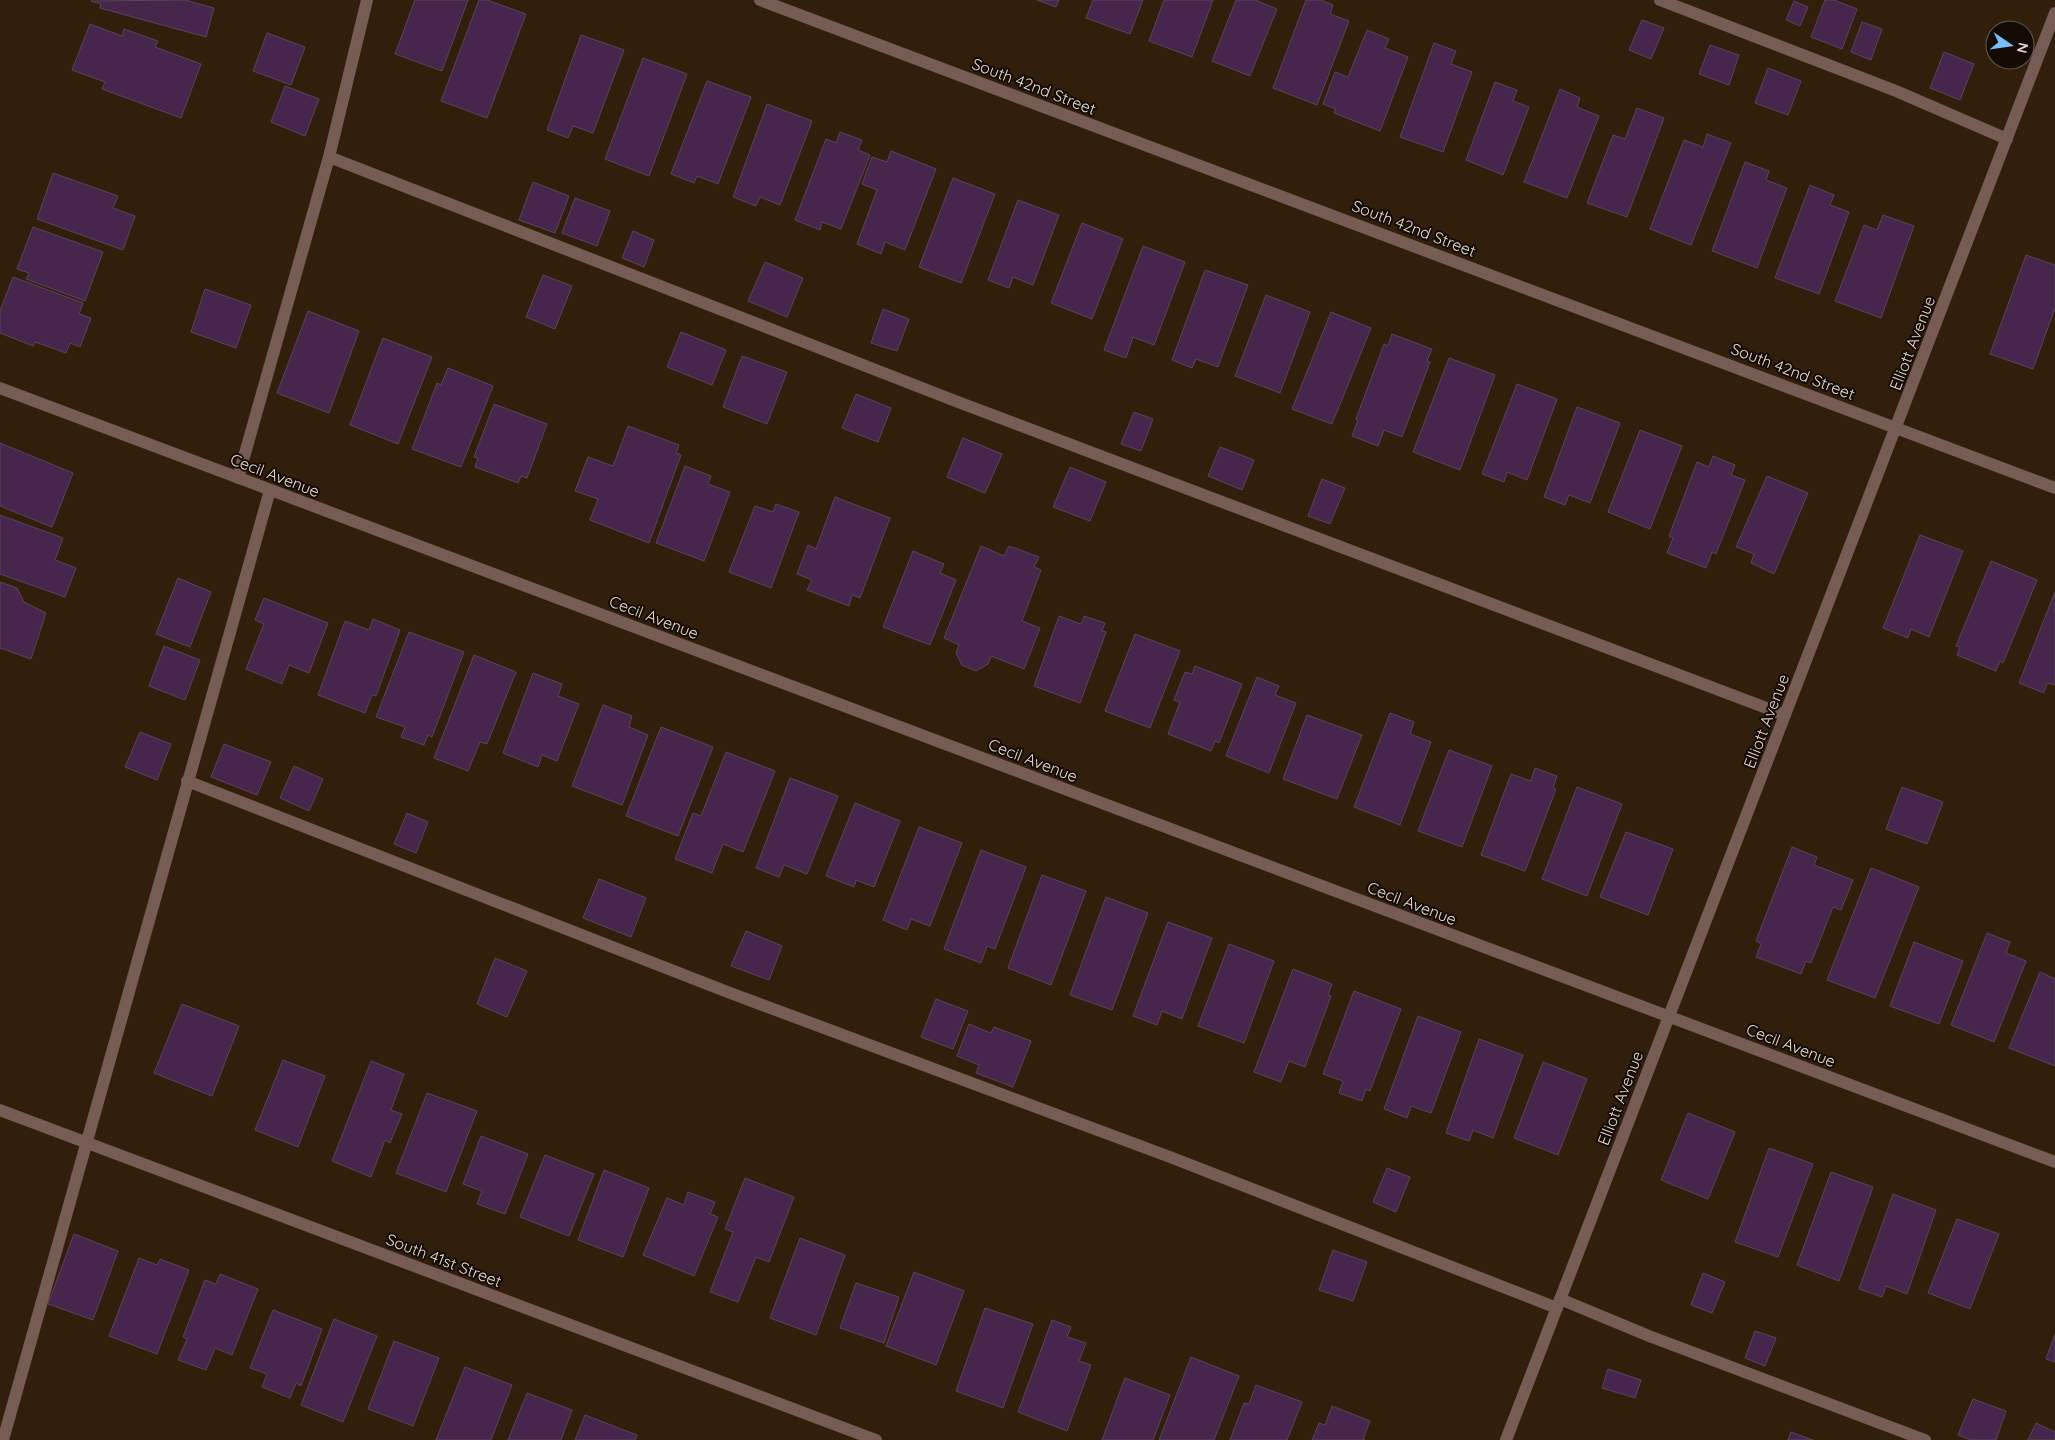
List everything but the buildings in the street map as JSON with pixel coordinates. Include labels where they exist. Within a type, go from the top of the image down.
[{"type":"street","points":[[238,478],[329,156],[367,0]]},
{"type":"street","name":"South 42nd Street","points":[[760,0],[2055,488]]},
{"type":"street","points":[[1660,0],[1896,91],[2007,138]]},
{"type":"street","name":"Elliott Avenue","points":[[1506,1440],[2055,13]]},
{"type":"street","points":[[329,156],[958,402],[1786,714]]},
{"type":"street","name":"Cecil Avenue","points":[[0,388],[2055,1162]]},
{"type":"street","points":[[3,1440],[270,490]]},
{"type":"street","points":[[188,782],[725,991],[1925,1440]]},
{"type":"street","name":"South 41st Street","points":[[0,1110],[876,1440]]}]
